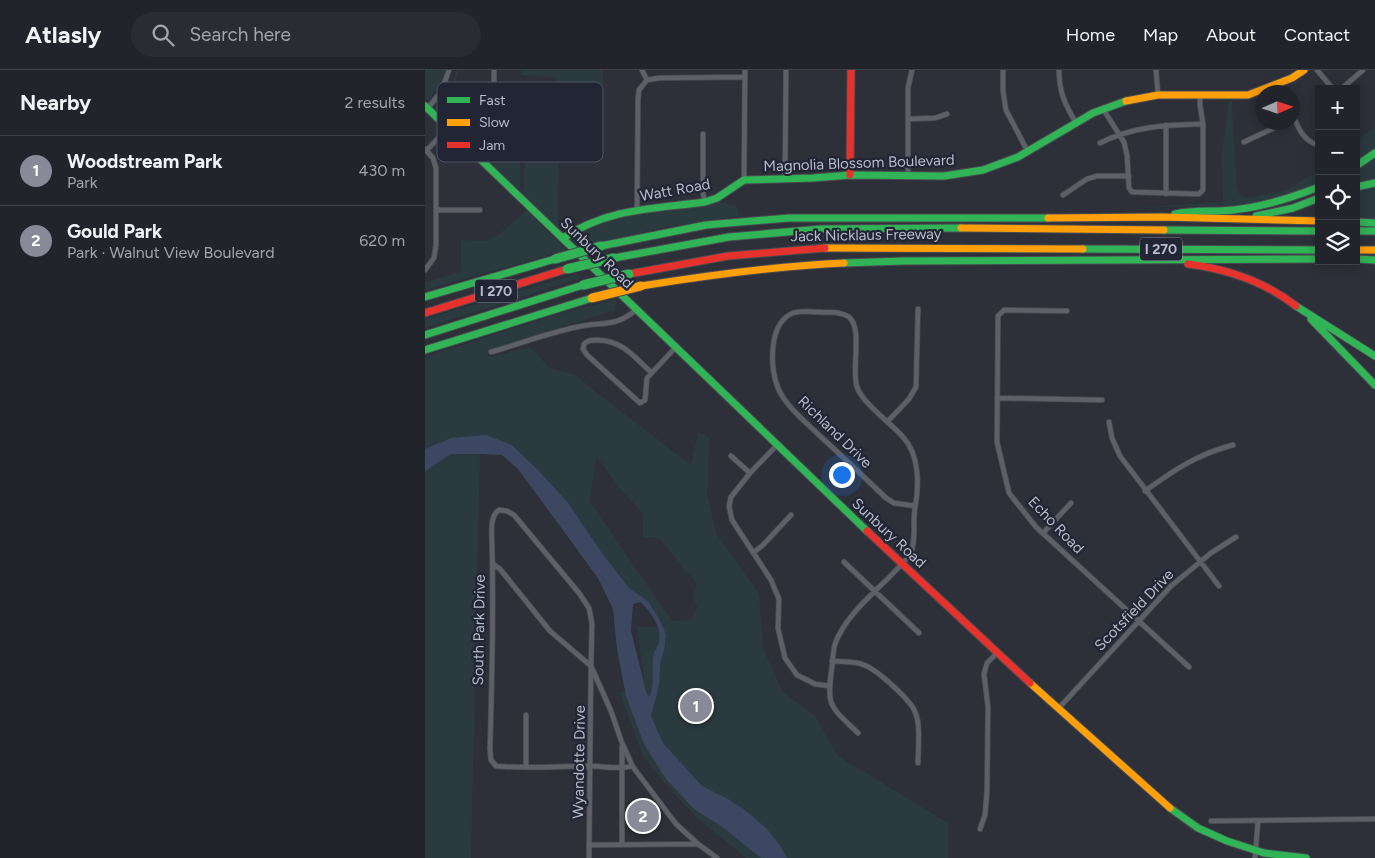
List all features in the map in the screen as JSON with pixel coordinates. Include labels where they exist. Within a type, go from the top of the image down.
[{"type":"main road","points":[[850,175],[851,70]]},
{"type":"main road","name":"Magnolia Blossom Boulevard","points":[[1285,85],[1304,70]]},
{"type":"main road","name":"Magnolia Blossom Boulevard","points":[[744,180],[850,175],[944,176],[983,170],[1028,152],[1076,123],[1103,109],[1123,102],[1158,96],[1228,96],[1255,94]]},
{"type":"main road","name":"Sunbury Road","points":[[426,107],[437,118]]},
{"type":"main road","points":[[1360,163],[1375,153]]},
{"type":"main road","name":"Sunbury Road","points":[[484,162],[675,348],[997,653],[1171,809],[1212,835],[1255,854],[1306,858]]},
{"type":"main road","name":"Watt Road","points":[[563,238],[576,228],[600,217],[705,202],[717,198],[744,180]]},
{"type":"main road","points":[[1360,186],[1375,183]]},
{"type":"main road","points":[[1162,217],[1185,211],[1251,207],[1291,197],[1315,188]]},
{"type":"main road","points":[[1226,219],[1262,215],[1293,208],[1315,200]]},
{"type":"main road","points":[[425,297],[601,246],[706,225],[789,218],[1162,217],[1315,221]]},
{"type":"main road","points":[[1360,222],[1375,223]]},
{"type":"main road","name":"Jack Nicklaus Freeway","points":[[425,313],[567,270],[614,258],[657,248],[729,237],[821,229],[998,228],[1315,231]]},
{"type":"main road","points":[[1360,231],[1375,231]]},
{"type":"main road","name":"Jack Nicklaus Freeway","points":[[425,335],[583,285],[629,274],[728,256],[790,250],[842,247],[1315,250]]},
{"type":"main road","points":[[1360,250],[1375,250]]},
{"type":"main road","points":[[425,350],[593,298],[641,286],[713,274],[791,265],[916,261],[1315,259]]},
{"type":"main road","points":[[1360,259],[1375,260]]},
{"type":"main road","points":[[1080,260],[1185,264],[1212,267],[1236,273],[1280,293],[1375,356]]},
{"type":"main road","points":[[1300,308],[1375,385]]},
{"type":"street","points":[[445,82],[449,70]]},
{"type":"street","points":[[642,70],[647,80]]},
{"type":"street","points":[[744,180],[745,70]]},
{"type":"street","points":[[785,178],[786,70]]},
{"type":"street","points":[[908,176],[908,88],[912,70]]},
{"type":"street","points":[[1003,70],[1005,110],[1028,152]]},
{"type":"street","points":[[1059,70],[1060,91],[1076,123]]},
{"type":"street","points":[[1156,70],[1158,96]]},
{"type":"street","points":[[1317,70],[1330,85]]},
{"type":"street","points":[[1346,85],[1363,70]]},
{"type":"street","points":[[637,211],[637,99],[639,90],[647,80],[659,78],[745,77]]},
{"type":"street","points":[[426,107],[437,96]]},
{"type":"street","points":[[1103,109],[1124,142],[1127,155],[1129,188],[1132,192],[1199,194],[1202,192],[1203,124],[1200,96]]},
{"type":"street","points":[[908,119],[935,118],[947,114]]},
{"type":"street","points":[[1099,143],[1119,134],[1146,127],[1203,124]]},
{"type":"street","points":[[1166,194],[1167,125]]},
{"type":"street","points":[[1300,129],[1306,139],[1315,144]]},
{"type":"street","points":[[1244,142],[1270,130]]},
{"type":"street","points":[[703,134],[703,193],[705,202]]},
{"type":"street","points":[[425,270],[434,258],[436,245],[436,168],[433,158],[426,149],[437,138]]},
{"type":"street","points":[[1063,195],[1087,179],[1097,176],[1129,176]]},
{"type":"street","points":[[436,210],[480,210]]},
{"type":"street","points":[[858,733],[838,714],[831,704],[829,686],[834,646],[843,627],[911,553],[915,540],[917,468],[909,444],[888,421],[909,399],[916,387],[918,309]]},
{"type":"street","points":[[491,352],[578,326],[615,323],[630,316],[636,310]]},
{"type":"street","name":"Echo Road","points":[[1067,311],[1009,310],[1001,312],[997,320],[997,442],[1009,493],[1036,527],[1189,667]]},
{"type":"street","name":"Richland Drive","points":[[888,421],[865,400],[857,388],[855,373],[856,332],[855,325],[851,319],[844,314],[800,312],[783,319],[774,338],[773,365],[778,388],[791,407],[886,498],[894,503],[915,506]]},
{"type":"street","points":[[651,372],[623,346],[616,343],[593,340],[584,344],[583,349],[587,355],[639,403],[645,400],[647,378],[675,348]]},
{"type":"street","points":[[997,398],[1102,400]]},
{"type":"street","points":[[1109,422],[1111,438],[1120,456],[1219,586]]},
{"type":"street","points":[[777,445],[750,473],[731,497],[729,506],[732,520],[771,580],[779,599],[778,628],[785,658],[797,675],[815,684],[829,686]]},
{"type":"street","points":[[1145,491],[1177,468],[1203,454],[1233,445]]},
{"type":"street","points":[[731,456],[750,473]]},
{"type":"street","points":[[1043,533],[1071,503]]},
{"type":"street","name":"Wyandotte Drive","points":[[496,512],[499,510],[507,511],[514,515],[579,593],[589,608],[592,624],[589,858]]},
{"type":"street","name":"South Park Drive","points":[[496,512],[493,522],[491,760],[497,766],[526,767]]},
{"type":"street","points":[[753,552],[763,545],[791,515]]},
{"type":"street","name":"Scotsfield Drive","points":[[1059,709],[1171,586],[1236,538]]},
{"type":"street","points":[[845,562],[919,633]]},
{"type":"street","points":[[493,564],[500,569],[550,631],[591,666],[611,711],[621,744],[632,766],[676,824],[717,858]]},
{"type":"street","points":[[979,829],[985,815],[987,791],[988,707],[984,674],[987,664],[997,653]]},
{"type":"street","points":[[833,661],[863,664],[878,673],[911,704],[917,720],[917,762]]},
{"type":"street","points":[[527,715],[526,767],[591,766],[622,768],[632,766]]},
{"type":"street","points":[[621,744],[622,844]]},
{"type":"street","points":[[1211,821],[1375,819]]},
{"type":"street","points":[[1255,854],[1258,821]]},
{"type":"street","points":[[589,844],[698,844]]},
{"type":"shaded area","points":[[425,70],[445,70],[441,82],[437,82],[437,89],[430,98],[431,100],[425,100]]},
{"type":"shaded area","points":[[457,70],[458,70],[455,82],[453,82]]},
{"type":"shaded area","points":[[521,70],[603,70],[603,82],[556,82],[556,77],[521,75]]},
{"type":"shaded area","points":[[1229,101],[1232,101],[1237,188],[1240,195],[1246,198],[1287,190],[1315,172],[1315,184],[1277,198],[1238,205],[1129,208],[1223,202],[1222,150]]},
{"type":"shaded area","points":[[1375,127],[1375,151],[1360,161],[1360,138]]},
{"type":"shaded area","points":[[1375,158],[1375,178],[1360,182],[1360,167]]},
{"type":"shaded area","points":[[490,162],[520,162],[520,187],[518,189]]},
{"type":"shaded area","points":[[525,162],[559,162],[558,228],[523,193]]},
{"type":"shaded area","points":[[1375,186],[1375,219],[1360,218],[1360,189]]},
{"type":"shaded area","points":[[719,202],[736,205],[739,216],[671,226],[579,246],[574,242],[576,233],[602,221]]},
{"type":"shaded area","points":[[527,210],[566,250],[425,290],[425,283],[461,271],[461,240],[486,241],[497,236]]},
{"type":"shaded area","points":[[577,274],[581,278],[425,328],[425,319]]},
{"type":"shaded area","points":[[616,299],[615,310],[487,351],[489,357],[530,347],[550,368],[576,375],[691,465],[698,432],[710,438],[707,494],[716,533],[759,594],[763,648],[782,691],[815,716],[838,756],[948,823],[948,858],[746,858],[696,817],[643,756],[620,693],[639,685],[646,694],[637,627],[663,627],[648,601],[629,588],[602,553],[573,510],[539,471],[512,445],[451,438],[425,449],[425,357],[558,314]],"holes":[[[596,456],[618,486],[643,514],[643,537],[659,538],[697,584],[693,596],[697,607],[691,620],[672,621],[590,502]]]},
{"type":"shaded area","points":[[451,454],[480,454],[471,858],[425,858],[425,471]]},
{"type":"shaded area","points":[[648,796],[640,805],[658,829],[626,829],[626,827],[637,827],[637,802],[639,803]]},
{"type":"water","points":[[486,435],[512,445],[569,504],[602,553],[629,588],[648,601],[661,622],[666,635],[660,664],[659,685],[651,716],[663,743],[702,786],[728,799],[766,828],[787,858],[761,858],[721,826],[694,809],[666,779],[644,744],[626,696],[617,649],[613,609],[598,578],[518,469],[502,455],[451,454],[425,471],[425,449],[451,438]],"holes":[[[640,602],[655,620],[660,637],[654,653],[650,696],[647,695],[631,631],[633,604]]]},
{"type":"traffic: fast","points":[[563,238],[580,228],[614,215],[705,202],[717,198],[744,180],[850,175],[944,176],[983,170],[1018,157],[1093,113],[1126,101]]},
{"type":"traffic: fast","points":[[425,106],[437,118]]},
{"type":"traffic: fast","points":[[1360,163],[1375,153]]},
{"type":"traffic: fast","points":[[483,162],[867,531]]},
{"type":"traffic: fast","points":[[1360,186],[1375,183]]},
{"type":"traffic: fast","points":[[1175,214],[1255,207],[1315,188]]},
{"type":"traffic: fast","points":[[1256,216],[1293,208],[1315,200]]},
{"type":"traffic: fast","points":[[601,246],[706,225],[789,218],[1048,218]]},
{"type":"traffic: fast","points":[[1360,222],[1375,223]]},
{"type":"traffic: fast","points":[[614,258],[729,237],[821,229],[961,228]]},
{"type":"traffic: fast","points":[[1164,230],[1315,231]]},
{"type":"traffic: fast","points":[[1360,231],[1375,231]]},
{"type":"traffic: fast","points":[[555,259],[601,246]]},
{"type":"traffic: fast","points":[[1083,249],[1315,250]]},
{"type":"traffic: fast","points":[[567,269],[614,258]]},
{"type":"traffic: fast","points":[[425,297],[555,259]]},
{"type":"traffic: fast","points":[[844,263],[1315,259]]},
{"type":"traffic: fast","points":[[1360,259],[1375,260]]},
{"type":"traffic: fast","points":[[583,285],[629,274]]},
{"type":"traffic: fast","points":[[425,335],[583,285]]},
{"type":"traffic: fast","points":[[425,350],[592,298]]},
{"type":"traffic: fast","points":[[1296,306],[1375,356]]},
{"type":"traffic: fast","points":[[1311,319],[1375,385]]},
{"type":"traffic: fast","points":[[1170,808],[1198,828],[1227,841],[1264,853],[1306,858]]},
{"type":"traffic: slow","points":[[1126,101],[1158,95],[1248,95],[1292,78],[1304,70]]},
{"type":"traffic: slow","points":[[1048,218],[1162,217],[1315,221]]},
{"type":"traffic: slow","points":[[961,228],[1164,230]]},
{"type":"traffic: slow","points":[[825,248],[1083,249]]},
{"type":"traffic: slow","points":[[1360,250],[1375,250]]},
{"type":"traffic: slow","points":[[641,286],[793,266],[844,263]]},
{"type":"traffic: slow","points":[[592,298],[641,286]]},
{"type":"traffic: slow","points":[[1030,683],[1170,808]]},
{"type":"traffic: jam","points":[[850,175],[851,70]]},
{"type":"traffic: jam","points":[[629,274],[728,256],[825,248]]},
{"type":"traffic: jam","points":[[1188,264],[1217,269],[1258,283],[1296,306]]},
{"type":"traffic: jam","points":[[425,313],[567,269]]},
{"type":"traffic: jam","points":[[867,531],[1030,683]]},
{"type":"place","name":"Woodstream Park","points":[[696,706]]},
{"type":"place","name":"Gould Park","points":[[643,816]]}]
